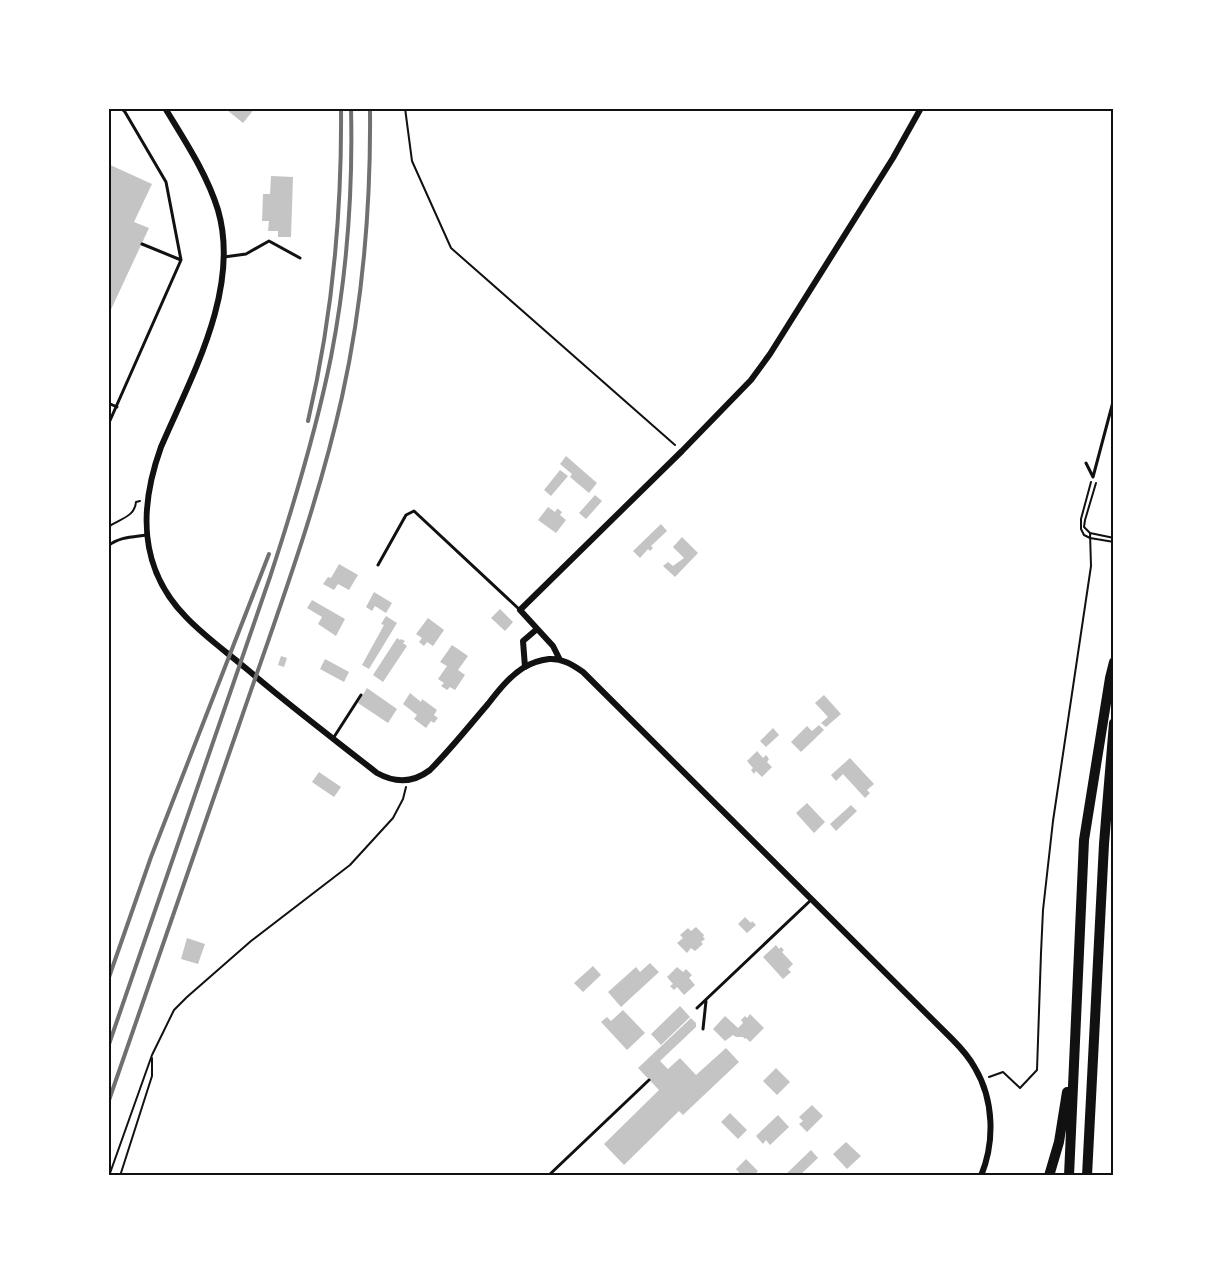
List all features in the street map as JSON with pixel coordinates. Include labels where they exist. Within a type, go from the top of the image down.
[{"type":"highway","points":[[1069,1176],[1084,840],[1114,662]]},
{"type":"highway","points":[[1088,1176],[1103,856],[1114,723]]},
{"type":"highway","points":[[1049,1176],[1062,1127],[1075,1035]]},
{"type":"street","points":[[165,108],[197,162],[212,194],[221,223],[224,257],[219,295],[211,327],[154,467],[147,502],[147,535],[152,562],[161,583],[172,600],[186,616],[255,676],[333,739],[377,773],[387,778],[406,780],[422,776],[430,770],[496,694],[525,667],[549,659],[572,664],[583,672],[967,1055],[981,1080],[987,1097],[990,1132],[988,1154],[981,1176]]},
{"type":"street","points":[[560,660],[553,646],[520,609],[682,451],[751,380],[770,354],[893,158],[921,108]]},
{"type":"street","points":[[525,667],[523,641],[537,629]]},
{"type":"lane","points":[[108,425],[181,260],[166,182],[121,108]]},
{"type":"lane","points":[[224,257],[246,254],[270,240],[300,258]]},
{"type":"lane","points":[[142,244],[181,260]]},
{"type":"lane","points":[[1093,477],[1114,398]]},
{"type":"lane","points":[[108,403],[117,407]]},
{"type":"lane","points":[[1086,463],[1093,477]]},
{"type":"lane","points":[[378,564],[406,515],[414,511],[520,609]]},
{"type":"lane","points":[[108,546],[123,538],[147,535]]},
{"type":"lane","points":[[333,739],[361,695]]},
{"type":"lane","points":[[698,1008],[812,899]]},
{"type":"lane","points":[[703,1029],[706,1000]]},
{"type":"lane","points":[[548,1176],[649,1080]]},
{"type":"path","points":[[405,108],[412,161],[451,248],[682,451]]},
{"type":"path","points":[[1093,477],[1080,529],[1090,538],[1114,540]]},
{"type":"path","points":[[108,527],[132,513],[136,502],[140,501]]},
{"type":"path","points":[[981,1080],[1003,1072],[1020,1088],[1037,1070],[1043,910],[1053,821],[1091,566],[1090,533]]},
{"type":"path","points":[[109,1176],[152,1055],[174,1010],[251,940],[350,866],[393,818],[403,799],[406,780]]},
{"type":"path","points":[[120,1176],[152,1076],[152,1055]]},
{"type":"building","points":[[229,108],[255,108],[243,123],[227,110]]},
{"type":"building","points":[[108,164],[152,184],[134,222],[149,228],[108,316]]},
{"type":"building","points":[[271,176],[293,177],[291,237],[278,237],[278,231],[268,231],[269,221],[262,221],[263,194],[270,194]]},
{"type":"building","points":[[566,456],[597,483],[589,493],[570,477],[572,474],[560,464]]},
{"type":"building","points":[[560,470],[568,476],[551,496],[544,490]]},
{"type":"building","points":[[595,495],[602,501],[586,519],[579,513]]},
{"type":"building","points":[[548,507],[555,512],[558,509],[562,512],[560,515],[566,520],[556,533],[538,520]]},
{"type":"building","points":[[661,524],[667,531],[651,546],[653,548],[650,551],[648,549],[640,558],[633,551]]},
{"type":"building","points":[[682,537],[698,553],[675,577],[663,566],[668,562],[673,566],[684,558],[673,547]]},
{"type":"building","points":[[339,564],[358,575],[349,590],[338,584],[334,590],[323,584],[328,577],[331,578]]},
{"type":"building","points":[[374,592],[392,603],[386,613],[375,606],[372,611],[366,607]]},
{"type":"building","points":[[312,600],[345,619],[336,636],[318,624],[322,617],[307,608]]},
{"type":"building","points":[[500,609],[513,622],[505,631],[491,618]]},
{"type":"building","points":[[386,616],[397,623],[369,669],[362,665],[384,625],[381,624]]},
{"type":"building","points":[[428,618],[444,630],[433,646],[427,642],[424,646],[419,642],[422,638],[416,634]]},
{"type":"building","points":[[397,638],[405,641],[403,643],[407,646],[383,682],[373,675]]},
{"type":"building","points":[[452,645],[468,656],[458,670],[465,675],[455,690],[450,687],[447,690],[441,686],[444,683],[438,679],[447,666],[440,662]]},
{"type":"building","points":[[281,656],[287,658],[284,667],[278,665]]},
{"type":"building","points":[[325,659],[349,672],[344,682],[320,669]]},
{"type":"building","points":[[367,688],[397,709],[388,723],[358,703]]},
{"type":"building","points":[[410,693],[437,710],[434,715],[438,718],[434,723],[431,721],[426,728],[414,719],[417,715],[403,704]]},
{"type":"building","points":[[824,695],[841,714],[826,727],[821,723],[828,717],[815,703]]},
{"type":"building","points":[[819,725],[824,730],[801,752],[791,742],[807,726],[812,731]]},
{"type":"building","points":[[773,728],[779,735],[766,747],[760,741]]},
{"type":"building","points":[[757,751],[763,758],[766,755],[769,759],[767,762],[772,767],[762,777],[756,771],[754,774],[751,770],[753,768],[747,761]]},
{"type":"building","points":[[850,758],[874,784],[867,790],[870,793],[865,798],[843,774],[836,781],[831,775]]},
{"type":"building","points":[[319,772],[341,787],[334,797],[312,782]]},
{"type":"building","points":[[807,803],[825,822],[814,833],[796,813]]},
{"type":"building","points":[[851,805],[857,811],[836,831],[830,824]]},
{"type":"building","points":[[745,917],[756,925],[747,933],[738,924]]},
{"type":"building","points":[[696,927],[705,939],[695,951],[691,948],[687,953],[677,943],[683,938],[680,935],[688,928],[691,931]]},
{"type":"building","points":[[187,938],[205,944],[198,964],[181,959]]},
{"type":"building","points":[[776,945],[779,949],[781,947],[784,950],[782,952],[793,964],[788,969],[791,972],[783,979],[763,957]]},
{"type":"building","points":[[650,963],[659,972],[621,1007],[608,992],[636,967],[640,972]]},
{"type":"building","points":[[593,966],[601,975],[583,992],[574,983]]},
{"type":"building","points":[[677,967],[683,972],[686,969],[692,975],[689,978],[695,985],[684,995],[677,987],[674,990],[670,986],[673,984],[667,977]]},
{"type":"building","points":[[680,1006],[690,1017],[661,1045],[651,1034]]},
{"type":"building","points":[[623,1010],[645,1033],[627,1050],[601,1022],[607,1017],[611,1021]]},
{"type":"building","points":[[750,1014],[764,1028],[750,1042],[746,1038],[733,1035],[725,1041],[713,1029],[725,1016],[738,1028],[743,1023],[741,1020]]},
{"type":"building","points":[[691,1018],[696,1023],[696,1027],[660,1061],[668,1069],[680,1058],[696,1075],[726,1048],[739,1062],[683,1115],[679,1111],[624,1165],[604,1144],[659,1090],[638,1068]]},
{"type":"building","points":[[776,1068],[790,1082],[777,1095],[763,1081]]},
{"type":"building","points":[[812,1105],[823,1116],[807,1132],[799,1124],[803,1121],[799,1117]]},
{"type":"building","points":[[730,1113],[747,1130],[738,1139],[721,1122]]},
{"type":"building","points":[[778,1115],[789,1127],[770,1145],[766,1140],[763,1144],[756,1136]]},
{"type":"building","points":[[846,1142],[861,1156],[847,1169],[833,1154]]},
{"type":"building","points":[[811,1150],[818,1158],[799,1176],[784,1176]]},
{"type":"building","points":[[746,1159],[758,1171],[753,1176],[742,1176],[736,1169]]},
{"type":"railway","points":[[308,421],[323,344],[334,266],[340,187],[341,108]]},
{"type":"railway","points":[[108,1047],[270,577],[311,440],[337,326],[345,264],[350,202],[351,108]]},
{"type":"railway","points":[[108,1103],[281,603],[332,439],[349,361],[360,289],[369,181],[370,108]]},
{"type":"railway","points":[[108,980],[151,857],[269,554]]}]
